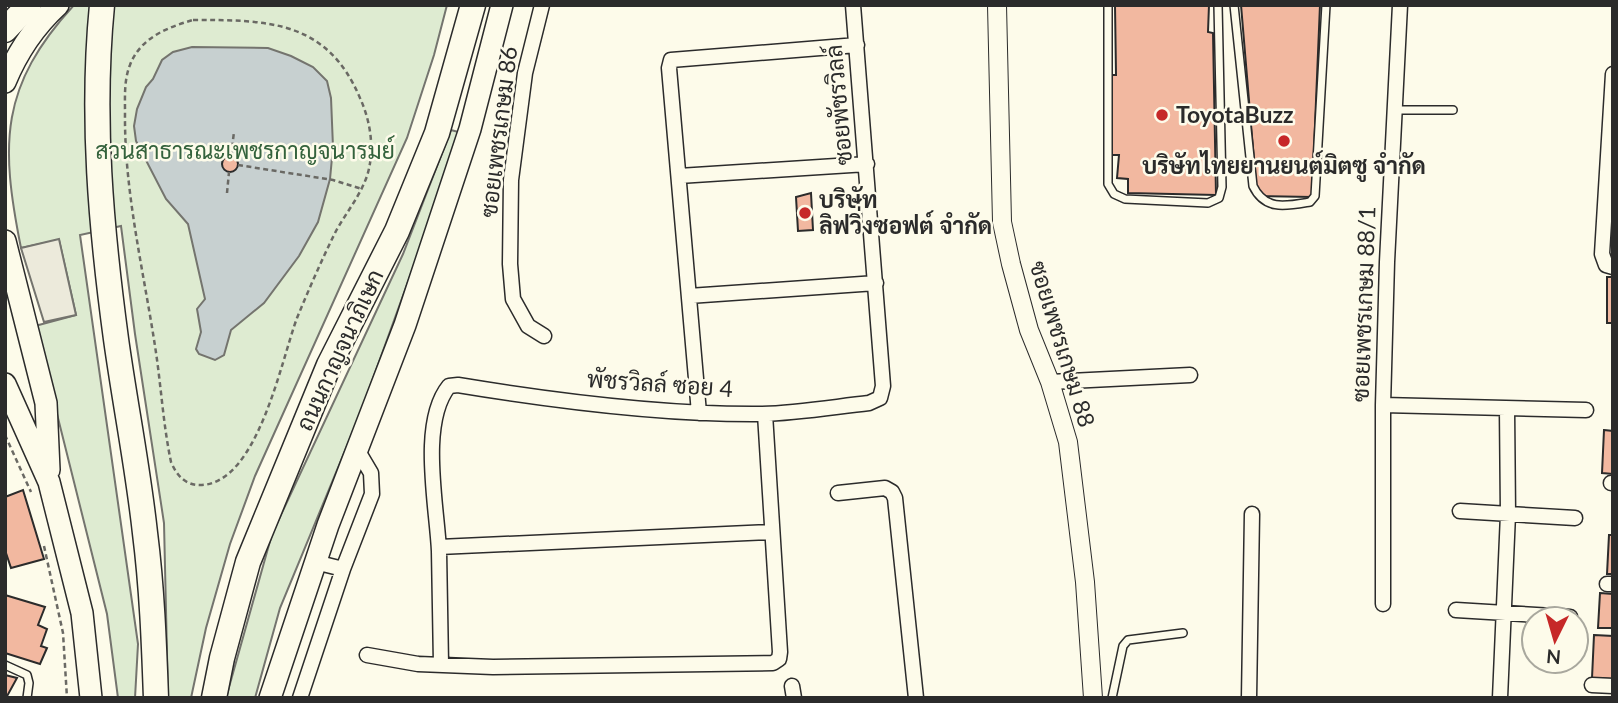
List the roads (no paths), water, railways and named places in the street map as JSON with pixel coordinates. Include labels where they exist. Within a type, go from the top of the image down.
[{"type":"highway","points":[[5,30],[29,5]]},
{"type":"highway","points":[[102,5],[97,89],[100,199],[145,533],[154,625],[156,698]]},
{"type":"highway","name":"ถนนกาญจนาภิเษก","points":[[214,698],[248,562],[329,365],[397,231],[437,133],[473,5]]},
{"type":"main road","points":[[5,82],[16,56],[58,5]]},
{"type":"main road","points":[[270,698],[315,562],[405,325],[449,194],[470,129],[502,5]]},
{"type":"main road","points":[[5,241],[46,402],[49,482]]},
{"type":"main road","points":[[5,384],[49,482],[82,613],[91,698]]},
{"type":"street","name":"ซอยเพชรเกษม 86","points":[[542,5],[525,73],[511,180],[510,264],[513,299],[528,326],[544,336]]},
{"type":"street","name":"ซอยพัชรวิลล์","points":[[853,5],[877,283],[883,386],[880,398],[869,404]]},
{"type":"street","name":"ซอยเพชรเกษม 88","points":[[997,5],[1002,222],[1029,330],[1050,382],[1068,442],[1085,582],[1093,698]]},
{"type":"street","name":"ซอยเพชรเกษม 88/1","points":[[1383,604],[1382,405],[1400,5]]},
{"type":"street","points":[[699,413],[669,68],[671,60],[857,45]]},
{"type":"street","points":[[1613,74],[1601,254],[1606,265],[1613,267]]},
{"type":"street","points":[[679,176],[867,164]]},
{"type":"street","points":[[689,296],[877,283]]},
{"type":"street","points":[[1050,382],[1190,375]]},
{"type":"street","name":"พัชรวิลล์ ซอย 4","points":[[439,547],[432,446],[439,406],[443,393],[449,386],[458,385],[522,396],[699,413],[765,414],[869,404]]},
{"type":"street","points":[[1382,405],[1586,410]]},
{"type":"street","points":[[1500,698],[1508,514],[1507,409]]},
{"type":"street","points":[[367,655],[418,664],[493,667],[773,663],[779,659],[780,652],[765,414]]},
{"type":"street","points":[[300,698],[343,569],[372,494],[370,473],[358,450]]},
{"type":"street","points":[[838,493],[885,488],[892,492],[895,498],[916,698]]},
{"type":"street","points":[[1460,511],[1575,519]]},
{"type":"street","points":[[1249,698],[1252,514]]},
{"type":"street","points":[[441,664],[439,547],[772,532]]},
{"type":"street","points":[[315,562],[343,569]]},
{"type":"street","points":[[1456,610],[1520,613]]},
{"type":"street","points":[[1592,685],[1613,686]]},
{"type":"lane","points":[[1108,5],[1108,184],[1114,194],[1125,200],[1208,203],[1219,198],[1222,187],[1218,5]]},
{"type":"lane","points":[[1234,5],[1253,186],[1258,197],[1274,205],[1310,202],[1315,196],[1326,5]]},
{"type":"lane","points":[[1396,110],[1453,110]]},
{"type":"lane","points":[[1112,698],[1123,646],[1128,640],[1184,633]]},
{"type":"lane","points":[[5,665],[27,675],[27,698]]},
{"type":"place","name":"ToyotaBuzz","points":[[1162,115]]},
{"type":"place","name":"บริษัทไทยยานยนต์มิตซู จำกัด","points":[[1284,141]]},
{"type":"place","name":"บริษัท ลิฟวิ่งซอฟต์ จำกัด","points":[[805,213]]},
{"type":"park label","name":"สวนสาธารณะเพชรกาญจนารมย์","points":[[245,151]]}]
